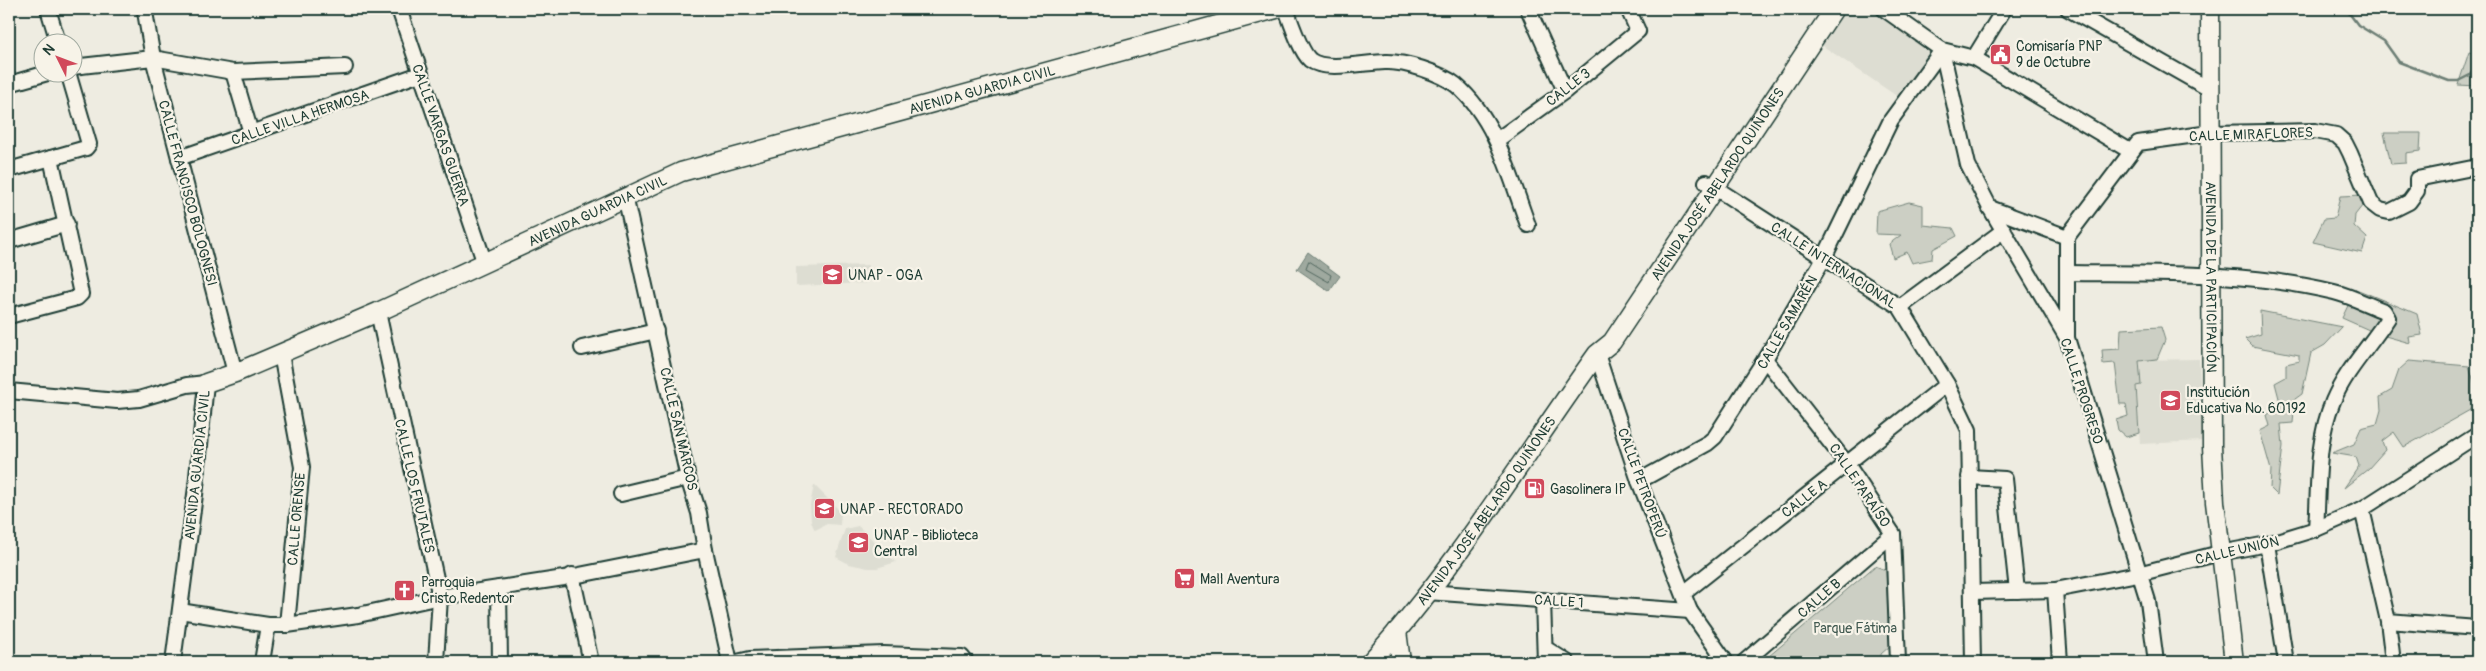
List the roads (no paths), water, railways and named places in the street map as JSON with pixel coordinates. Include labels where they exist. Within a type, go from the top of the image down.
[{"type":"main road","name":"AVENIDA GUARDIA CIVIL","points":[[206,383],[235,373],[378,312],[484,261],[681,172],[1276,9]]},
{"type":"main road","name":"AVENIDA JOSÉ ABELARDO QUIÑONES","points":[[1710,185],[1822,9]]},
{"type":"main road","name":"AVENIDA JOSÉ ABELARDO QUIÑONES","points":[[1378,660],[1514,475],[1597,354],[1604,333],[1834,9]]},
{"type":"main road","name":"AVENIDA DE LA PARTICIPACIÓN","points":[[2210,9],[2212,446],[2220,553],[2234,662]]},
{"type":"main road","points":[[1397,632],[1401,662]]},
{"type":"street","points":[[48,9],[55,32]]},
{"type":"street","name":"CALLE VARGAS GUERRA","points":[[399,9],[484,261]]},
{"type":"street","points":[[1286,9],[1305,54],[1313,62],[1326,65],[1386,62],[1433,72],[1454,83],[1468,96],[1497,140],[1528,226]]},
{"type":"street","points":[[1528,9],[1565,91]]},
{"type":"street","name":"CALLE 3","points":[[1497,140],[1565,91],[1638,31],[1628,9]]},
{"type":"street","points":[[1884,9],[1942,50],[1974,58],[2130,151]]},
{"type":"street","points":[[1974,58],[2004,9]]},
{"type":"street","points":[[2068,9],[2209,89]]},
{"type":"street","name":"CALLE FRANCISCO BOLOGNESI","points":[[145,12],[153,58],[235,373]]},
{"type":"street","name":"CALLE PROGRESO","points":[[1942,50],[1968,165],[1990,208],[2067,338],[2138,574],[2148,601],[2156,662]]},
{"type":"street","name":"CALLE SAMARÉN","points":[[1639,481],[1708,443],[1715,437],[1766,359],[1824,258],[1891,120],[1942,50]]},
{"type":"street","points":[[82,67],[153,58],[233,72],[344,67]]},
{"type":"street","points":[[233,72],[252,133]]},
{"type":"street","name":"CALLE VILLA HERMOSA","points":[[179,158],[420,74]]},
{"type":"street","points":[[9,84],[32,77]]},
{"type":"street","points":[[9,170],[86,148],[90,144],[71,82]]},
{"type":"street","name":"CALLE MIRAFLORES","points":[[2067,237],[2130,151],[2138,143],[2151,139],[2210,133],[2316,131],[2336,135],[2350,153],[2371,203],[2380,210],[2389,212],[2409,202],[2417,191],[2417,179],[2477,167]]},
{"type":"street","points":[[9,316],[77,298],[81,294],[82,289],[51,158]]},
{"type":"street","name":"CALLE INTERNACIONAL","points":[[1710,185],[1900,307],[1947,384],[1969,430],[1973,662]]},
{"type":"street","name":"CALLE SAN MARCOS","points":[[625,196],[688,478],[700,513],[705,550],[730,662]]},
{"type":"street","points":[[1990,208],[2067,237],[2067,338]]},
{"type":"street","points":[[9,241],[67,224]]},
{"type":"street","points":[[1900,307],[2004,230]]},
{"type":"street","points":[[2068,274],[2210,274],[2262,279],[2336,292],[2386,314],[2388,318],[2350,371],[2333,400],[2321,438],[2316,529]]},
{"type":"street","name":"CALLE LOS FRUTALES","points":[[378,312],[440,596],[436,662]]},
{"type":"street","points":[[582,348],[656,331]]},
{"type":"street","name":"CALLE ORENSE","points":[[281,354],[302,467],[287,625]]},
{"type":"street","name":"CALLE PETROPERÚ","points":[[1597,354],[1639,481],[1690,611],[1726,662]]},
{"type":"street","name":"CALLE PARAÍSO","points":[[1766,359],[1847,464],[1893,534],[1898,662]]},
{"type":"street","points":[[9,391],[117,401],[139,399],[187,385],[206,383]]},
{"type":"street","name":"AVENIDA GUARDIA CIVIL","points":[[173,662],[205,413],[206,383]]},
{"type":"street","name":"CALLE A","points":[[1684,594],[1947,384]]},
{"type":"street","name":"CALLE UNIÓN","points":[[1973,592],[2056,590],[2138,574],[2220,553],[2267,544],[2316,529],[2362,509],[2477,435]]},
{"type":"street","points":[[1969,477],[2005,479],[2017,591]]},
{"type":"street","points":[[621,494],[688,478]]},
{"type":"street","points":[[2362,509],[2388,621],[2392,662]]},
{"type":"street","name":"CALLE B","points":[[1744,662],[1893,534]]},
{"type":"street","points":[[2267,544],[2286,662]]},
{"type":"street","points":[[180,610],[268,625],[287,625],[358,615],[440,596],[564,578],[705,550]]},
{"type":"street","points":[[572,575],[591,662]]},
{"type":"street","points":[[498,588],[500,662]]},
{"type":"street","points":[[2056,590],[2060,662]]},
{"type":"street","name":"CALLE 1","points":[[1428,592],[1690,611]]},
{"type":"street","points":[[1542,600],[1545,655],[1567,662]]},
{"type":"street","points":[[2388,621],[2477,628]]},
{"type":"street","points":[[262,662],[268,625]]},
{"type":"street","points":[[738,662],[750,659],[884,654],[964,659]]},
{"type":"water","points":[[1308,252],[1340,276],[1329,291],[1297,269]]},
{"type":"waterway","points":[[2346,9],[2358,25],[2384,41],[2399,62],[2449,81],[2458,81],[2470,75],[2477,65]]},
{"type":"place","name":"Comisaría PNP 9 de Octubre","points":[[2000,54]]},
{"type":"place","name":"UNAP - OGA","points":[[832,275]]},
{"type":"place","name":"Institución Educativa No. 60192","points":[[2170,400]]},
{"type":"place","name":"Gasolinera IP","points":[[1534,489]]},
{"type":"place","name":"UNAP - RECTORADO","points":[[824,509]]},
{"type":"place","name":"UNAP - Biblioteca Central","points":[[858,543]]},
{"type":"place","name":"Mall Aventura","points":[[1184,579]]},
{"type":"place","name":"Parroquia Cristo Redentor","points":[[405,590]]},
{"type":"park label","name":"Parque Fátima","points":[[1855,628]]}]
